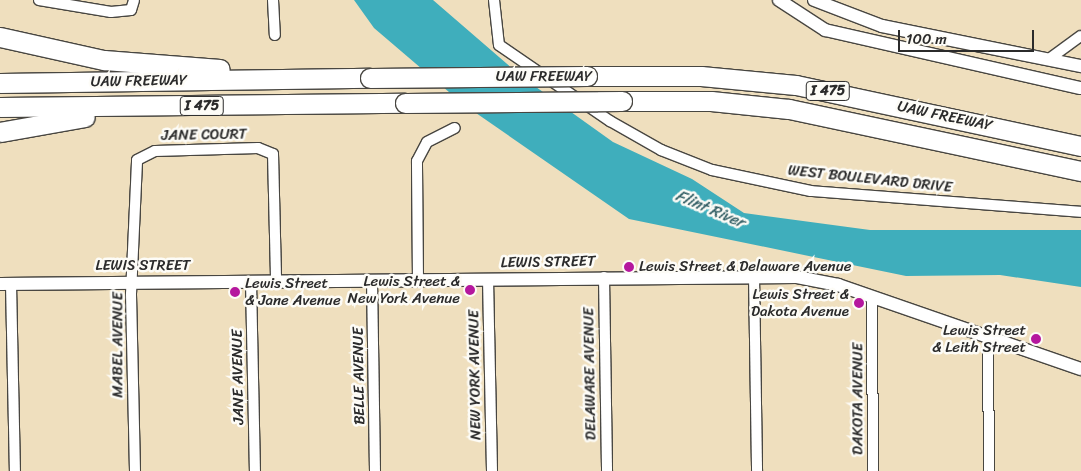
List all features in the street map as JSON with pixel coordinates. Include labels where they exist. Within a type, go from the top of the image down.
[{"type":"highway","points":[[0,38],[104,60],[346,78]]},
{"type":"highway","name":"UAW FREEWAY","points":[[0,83],[346,78],[700,76],[796,85],[1072,144]]},
{"type":"highway","name":"UAW FREEWAY","points":[[0,107],[622,101],[719,102],[788,109],[1072,169]]},
{"type":"highway","points":[[0,132],[167,106]]},
{"type":"street","points":[[40,0],[111,12],[131,10],[134,0]]},
{"type":"street","points":[[273,0],[275,34]]},
{"type":"street","name":"WEST BOULEVARD DRIVE","points":[[494,0],[494,29],[498,45],[610,121],[661,150],[712,170],[811,191],[1081,212]]},
{"type":"street","points":[[779,0],[826,30],[852,38],[1081,88]]},
{"type":"street","points":[[814,0],[882,26],[1081,66]]},
{"type":"street","points":[[1049,59],[1081,36]]},
{"type":"street","points":[[418,280],[418,161],[427,142],[455,128]]},
{"type":"street","name":"JANE COURT","points":[[138,160],[155,151],[258,148],[273,154],[276,281]]},
{"type":"street","name":"MABEL AVENUE","points":[[135,471],[133,282],[138,160]]},
{"type":"street","points":[[754,276],[756,471]]},
{"type":"street","name":"LEWIS STREET","points":[[5,284],[754,276],[817,280],[1081,369]]},
{"type":"street","name":"DELAWARE AVENUE","points":[[604,277],[607,471]]},
{"type":"street","name":"NEW YORK AVENUE","points":[[488,279],[492,471]]},
{"type":"street","name":"BELLE AVENUE","points":[[372,280],[376,471]]},
{"type":"street","name":"JANE AVENUE","points":[[251,282],[255,471]]},
{"type":"street","points":[[5,284],[15,471]]},
{"type":"street","name":"DAKOTA AVENUE","points":[[872,297],[873,471]]},
{"type":"street","points":[[988,337],[989,471]]},
{"type":"water","name":"Flint River","points":[[354,0],[433,0],[522,77],[613,142],[692,179],[744,213],[870,230],[1081,230],[1081,287],[1000,275],[906,276],[629,219],[463,104],[374,28]]},
{"type":"place","name":"Lewis Street & Delaware Avenue","points":[[629,267]]},
{"type":"place","name":"Lewis Street & New York Avenue","points":[[470,290]]},
{"type":"place","name":"Lewis Street & Jane Avenue","points":[[235,292]]},
{"type":"place","name":"Lewis Street & Dakota Avenue","points":[[859,303]]},
{"type":"place","name":"Lewis Street & Leith Street","points":[[1036,339]]}]
